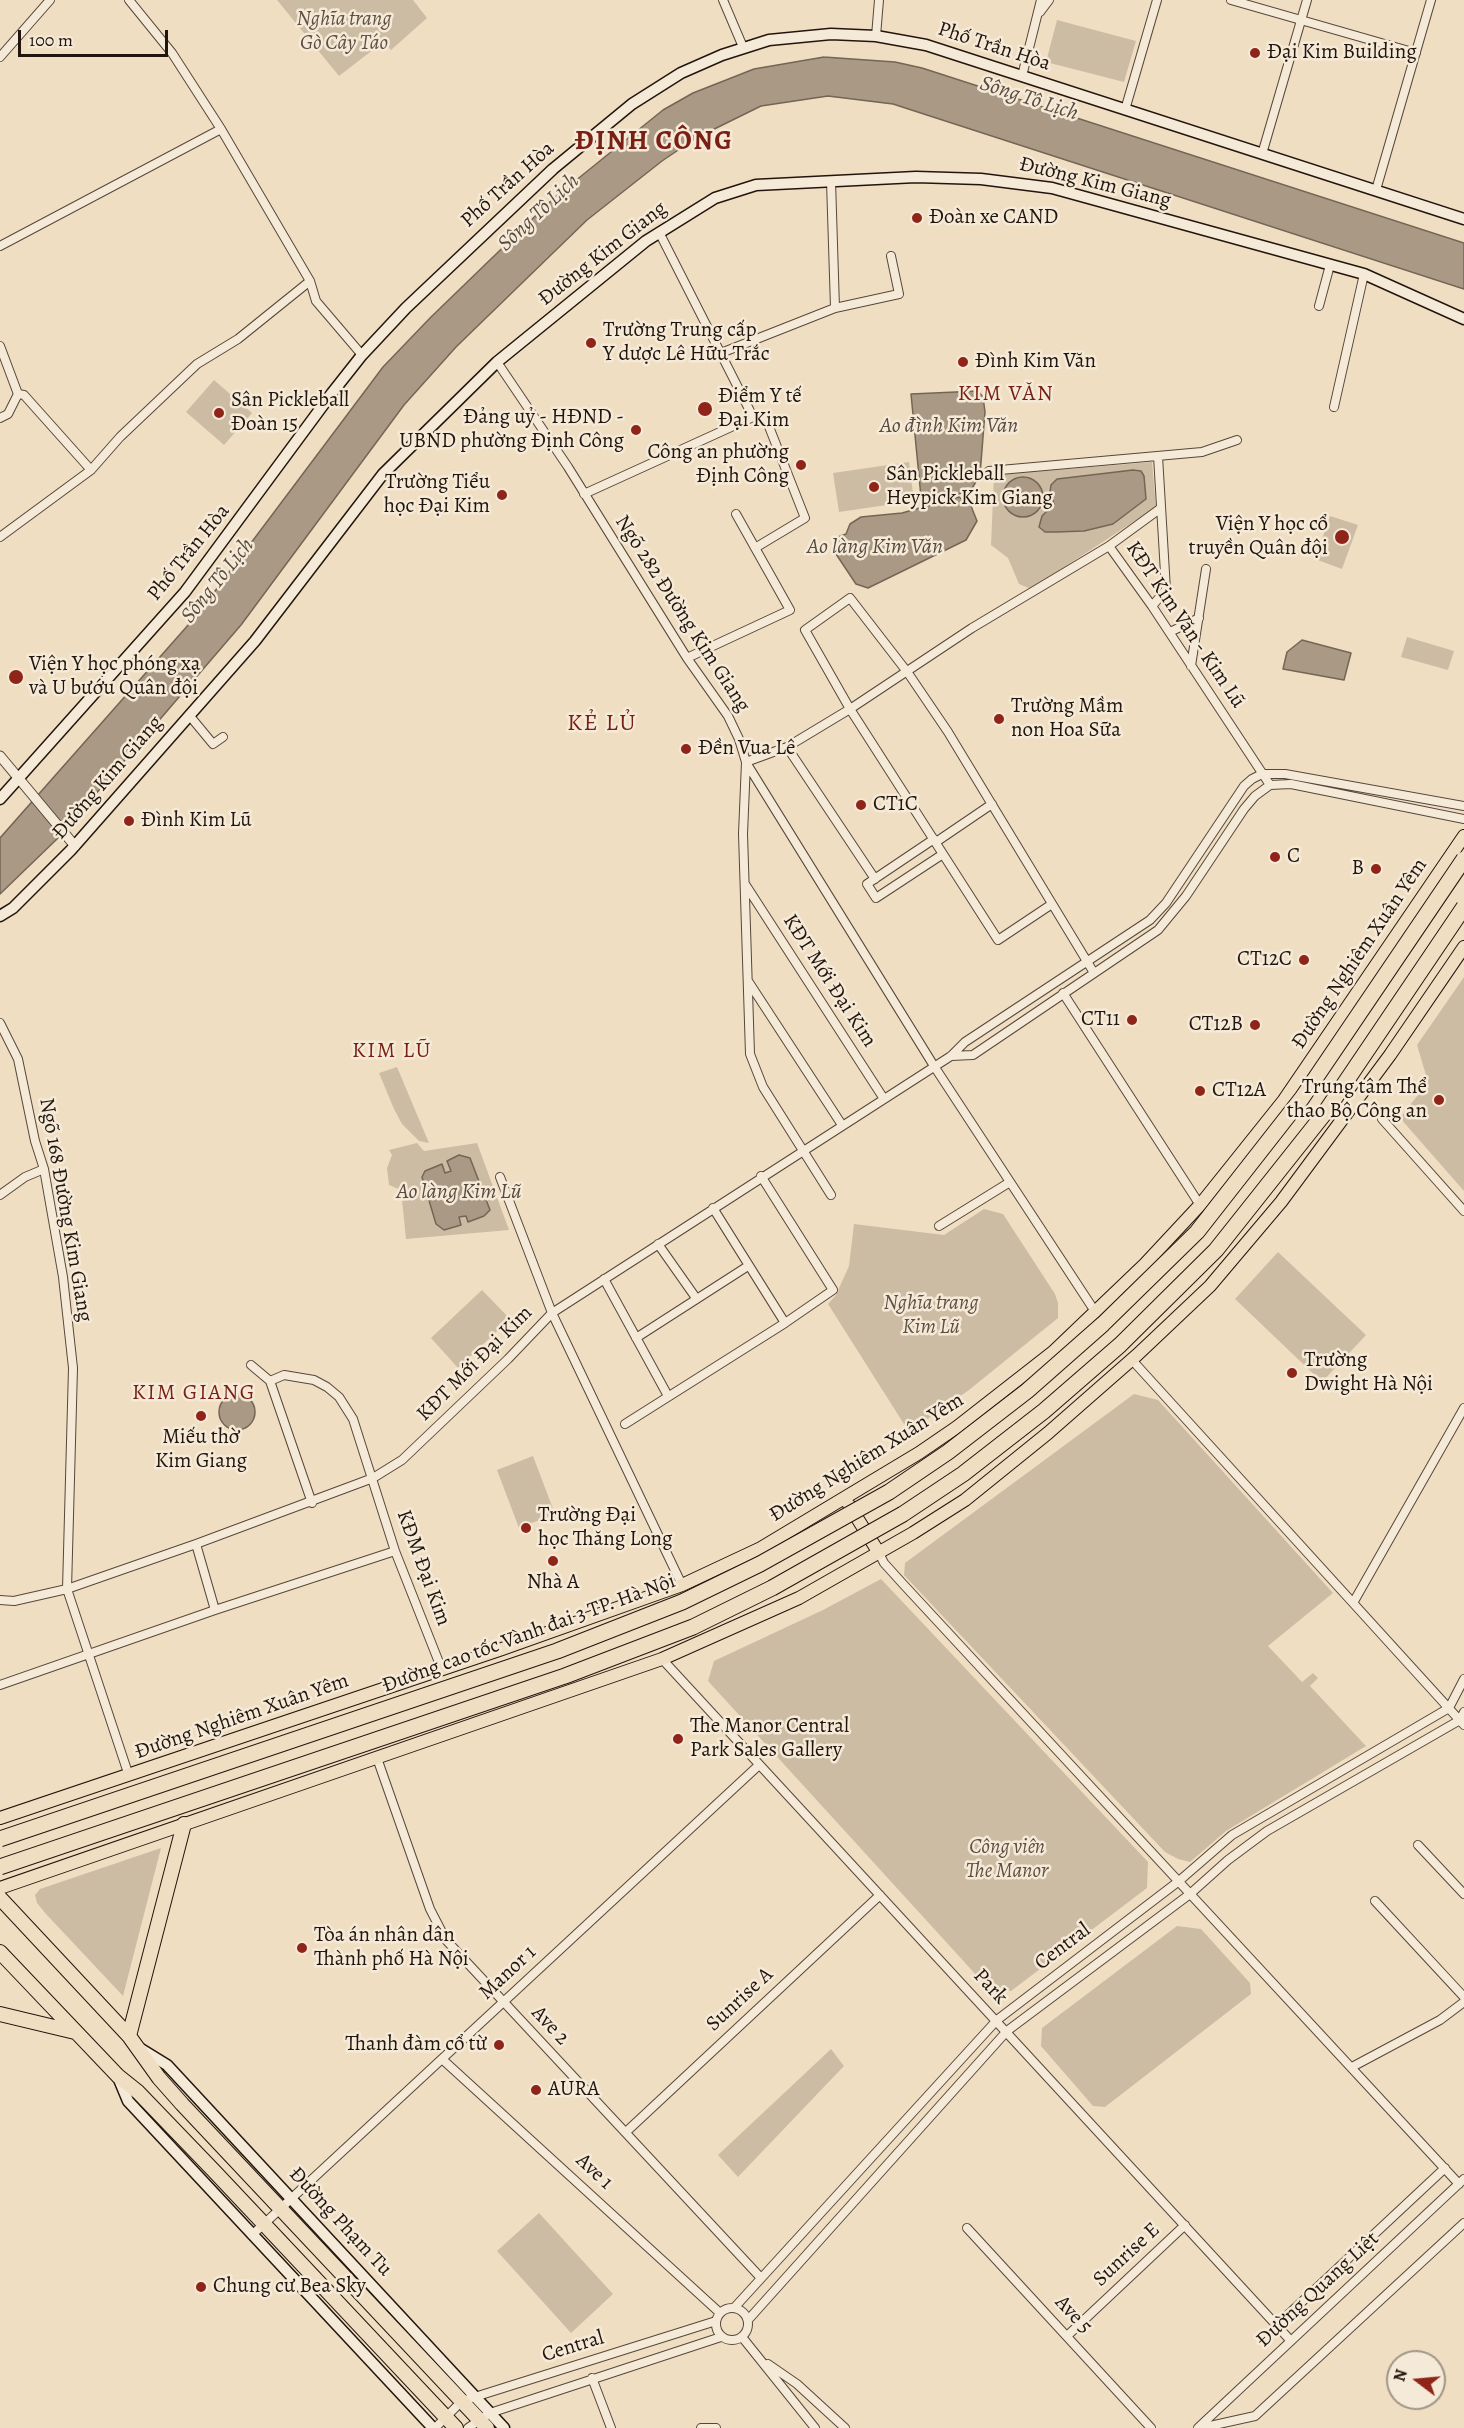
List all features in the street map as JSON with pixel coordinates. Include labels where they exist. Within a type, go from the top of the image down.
[{"type":"highway","name":"Đường cao tốc Vành đai 3 TP. Hà Nội","points":[[0,1839],[556,1651],[682,1602],[827,1528],[899,1485],[948,1452],[1027,1391],[1103,1324],[1197,1232],[1302,1098],[1464,859]]},
{"type":"highway","points":[[0,1867],[565,1676],[682,1631],[772,1588],[903,1515],[963,1474],[1044,1411],[1120,1345],[1216,1250],[1324,1114],[1464,907]]},
{"type":"highway","points":[[129,2036],[184,1824]]},
{"type":"highway","name":"Đường Phạm Tu","points":[[0,1898],[141,2049],[159,2078],[285,2204],[468,2399],[481,2422]]},
{"type":"highway","points":[[0,1952],[118,2076],[138,2092],[456,2428]]},
{"type":"highway","points":[[0,2014],[75,2032]]},
{"type":"main road","name":"Phố Trần Hòa","points":[[0,799],[200,574],[362,355],[406,308],[491,225],[632,104],[681,73],[743,47],[769,40],[831,34],[876,36],[926,45],[1464,219]]},
{"type":"main road","name":"Đường Kim Giang","points":[[0,916],[13,908],[71,841],[255,641],[383,474],[497,363],[659,232],[715,198],[756,185],[952,177],[1052,188],[1364,274],[1464,319]]},
{"type":"main road","name":"Đường Nghiêm Xuân Yêm","points":[[0,1818],[442,1670],[682,1585],[741,1559],[845,1499],[957,1427],[1053,1352],[1096,1313],[1200,1205],[1284,1100],[1464,836]]},
{"type":"main road","points":[[0,1887],[662,1659],[799,1598],[879,1553],[964,1500],[1048,1433],[1132,1360],[1210,1286],[1281,1202],[1390,1055],[1464,948]]},
{"type":"main road","points":[[845,1499],[879,1553]]},
{"type":"main road","points":[[118,2076],[128,2101],[434,2428]]},
{"type":"main road","name":"Đường Phạm Tu","points":[[481,2422],[504,2428]]},
{"type":"street","points":[[0,57],[50,0]]},
{"type":"street","points":[[129,0],[172,53],[221,129],[310,281],[316,301],[362,355]]},
{"type":"street","points":[[723,0],[743,47]]},
{"type":"street","points":[[876,36],[879,0]]},
{"type":"street","points":[[1022,76],[1041,0]]},
{"type":"street","points":[[1039,13],[1049,0]]},
{"type":"street","points":[[1125,110],[1157,0]]},
{"type":"street","points":[[1231,0],[1416,53]]},
{"type":"street","points":[[1262,154],[1307,0]]},
{"type":"street","points":[[1376,190],[1431,0]]},
{"type":"street","points":[[0,246],[221,129]]},
{"type":"street","points":[[831,181],[835,308]]},
{"type":"street","points":[[659,232],[753,417]]},
{"type":"street","points":[[721,353],[835,308],[899,294],[891,256]]},
{"type":"street","points":[[1319,306],[1330,265]]},
{"type":"street","points":[[1334,407],[1364,274]]},
{"type":"street","points":[[0,537],[91,470],[120,437],[197,364],[238,339],[310,281]]},
{"type":"street","points":[[0,346],[18,394],[8,414],[0,418]]},
{"type":"street","name":"Ngõ 282 Đường Kim Giang","points":[[497,363],[584,494],[687,658],[728,716],[746,762],[743,834],[750,1054],[754,1068],[831,1195]]},
{"type":"street","points":[[18,394],[24,395],[91,470]]},
{"type":"street","points":[[584,494],[753,417],[766,419],[805,518],[755,548]]},
{"type":"street","points":[[989,471],[1202,452],[1237,440]]},
{"type":"street","points":[[1152,606],[1166,590],[1158,456]]},
{"type":"street","points":[[1109,546],[1161,508]]},
{"type":"street","points":[[687,658],[790,610],[736,514]]},
{"type":"street","name":"KĐT Kim Văn - Kim Lũ","points":[[746,762],[787,747],[908,673],[972,628],[1109,546],[1170,632],[1270,785]]},
{"type":"street","points":[[1191,666],[1206,569]]},
{"type":"street","points":[[1052,904],[998,940],[849,709],[804,630],[850,598],[908,673],[992,804],[1094,973]]},
{"type":"street","points":[[1170,632],[1199,618]]},
{"type":"street","points":[[189,715],[213,744],[223,737]]},
{"type":"street","points":[[787,747],[875,879]]},
{"type":"street","points":[[0,756],[71,841]]},
{"type":"street","points":[[746,762],[934,1066],[1096,1313]]},
{"type":"street","points":[[951,1056],[965,1042],[1150,920],[1177,888],[1244,786],[1262,774],[1285,774],[1464,806]]},
{"type":"street","points":[[951,1056],[973,1055],[1158,930],[1186,896],[1244,809],[1255,796],[1270,785],[1281,783],[1464,819]]},
{"type":"street","points":[[1343,795],[1344,784]]},
{"type":"street","points":[[943,854],[876,898],[867,884],[992,804]]},
{"type":"street","points":[[898,863],[907,877]]},
{"type":"street","name":"KĐT Mới Đại Kim","points":[[744,883],[884,1099]]},
{"type":"street","points":[[1177,888],[1186,896]]},
{"type":"street","points":[[1132,933],[1139,943]]},
{"type":"street","points":[[747,980],[842,1125]]},
{"type":"street","points":[[1063,993],[1200,1205]]},
{"type":"street","name":"Ngõ 168 Đường Kim Giang","points":[[0,1023],[18,1059],[35,1141],[44,1169],[63,1277],[73,1368],[67,1589]]},
{"type":"street","points":[[965,1042],[973,1055]]},
{"type":"street","name":"KĐT Mới Đại Kim","points":[[0,1600],[14,1601],[67,1589],[312,1503],[373,1478],[402,1460],[552,1313],[761,1176],[951,1056]]},
{"type":"street","points":[[1382,1119],[1464,1211]]},
{"type":"street","points":[[0,1195],[25,1177],[44,1169]]},
{"type":"street","points":[[625,1424],[833,1290],[761,1176]]},
{"type":"street","points":[[500,1177],[552,1313],[682,1585]]},
{"type":"street","points":[[939,1226],[1010,1182]]},
{"type":"street","points":[[713,1208],[785,1323]]},
{"type":"street","points":[[658,1244],[696,1298]]},
{"type":"street","points":[[636,1338],[748,1266]]},
{"type":"street","points":[[604,1279],[668,1396]]},
{"type":"street","points":[[1132,1360],[1449,1708],[1463,1719]]},
{"type":"street","points":[[251,1365],[270,1381],[312,1503]]},
{"type":"street","points":[[270,1381],[284,1375],[299,1377],[327,1387],[339,1397],[353,1419],[373,1478]]},
{"type":"street","points":[[1353,1603],[1464,1407]]},
{"type":"street","name":"KĐM Đại Kim","points":[[373,1478],[395,1551],[442,1670]]},
{"type":"street","points":[[196,1545],[215,1610]]},
{"type":"street","points":[[0,1685],[215,1610],[395,1551]]},
{"type":"street","points":[[879,1553],[884,1563],[1190,1894],[1445,2169],[1462,2182]]},
{"type":"street","points":[[67,1589],[129,1776]]},
{"type":"street","name":"Park","points":[[662,1659],[1291,2341]]},
{"type":"street","points":[[1449,1708],[1464,1679]]},
{"type":"street","name":"Central","points":[[734,2308],[997,2020],[1179,1881],[1232,1835],[1449,1708]]},
{"type":"street","name":"Central","points":[[748,2320],[1007,2031],[1190,1894],[1228,1860],[1267,1831],[1463,1719]]},
{"type":"street","name":"Ave 2","points":[[377,1758],[438,1926],[446,1940],[761,2278]]},
{"type":"street","name":"Manor 1","points":[[252,2235],[759,1765]]},
{"type":"street","points":[[1418,1845],[1464,1894]]},
{"type":"street","name":"Sunrise A","points":[[626,2132],[880,1895]]},
{"type":"street","points":[[1375,1901],[1464,1997]]},
{"type":"street","points":[[1352,2067],[1440,2020],[1464,2002]]},
{"type":"street","name":"Ave 1","points":[[442,2059],[718,2317]]},
{"type":"street","points":[[1277,2325],[1445,2169]]},
{"type":"street","name":"Đường Quang Liệt","points":[[1199,2428],[1462,2182]]},
{"type":"street","points":[[1199,2428],[1255,2416],[1464,2223]]},
{"type":"street","name":"Sunrise E","points":[[1067,2336],[1185,2225]]},
{"type":"street","name":"Ave 5","points":[[967,2228],[1151,2428]]},
{"type":"street","points":[[734,2308],[744,2313],[748,2320],[748,2329],[742,2337],[730,2341],[721,2337],[715,2328],[718,2317],[734,2308]]},
{"type":"street","name":"Central","points":[[434,2428],[468,2399],[718,2317]]},
{"type":"street","name":"Central","points":[[481,2422],[592,2378],[721,2337]]},
{"type":"street","points":[[742,2337],[815,2428]]},
{"type":"street","points":[[760,2359],[811,2397],[845,2428]]},
{"type":"street","points":[[592,2378],[611,2428]]},
{"type":"street","points":[[799,2408],[811,2397]]},
{"type":"street","points":[[701,2428],[716,2428]]},
{"type":"green space","name":"Nghĩa trang Gò Cây Táo","points":[[277,0],[413,0],[427,18],[391,50],[383,42],[339,76]]},
{"type":"green space","points":[[1057,20],[1136,41],[1124,82],[1046,62]]},
{"type":"green space","name":"Sân Pickleball Đoàn 15","points":[[214,380],[252,413],[224,445],[186,412]]},
{"type":"green space","name":"Sân Pickleball Heypick Kim Giang","points":[[909,462],[914,501],[839,512],[833,473]]},
{"type":"green space","points":[[1152,462],[1156,507],[1031,589],[1019,584],[1008,558],[991,545],[994,475]]},
{"type":"green space","points":[[1330,516],[1358,525],[1342,569],[1315,559]]},
{"type":"green space","points":[[1407,637],[1454,651],[1448,670],[1401,657]]},
{"type":"green space","name":"Trung tâm Thể thao Bộ Công an","points":[[1464,977],[1464,1191],[1400,1118],[1428,1082],[1417,1045]]},
{"type":"green space","points":[[397,1067],[429,1143],[419,1141],[402,1124],[394,1109],[379,1073]]},
{"type":"green space","points":[[417,1143],[424,1151],[477,1143],[509,1230],[406,1239],[401,1190],[389,1185],[387,1168],[392,1155],[389,1150]]},
{"type":"green space","name":"Nghĩa trang Kim Lũ","points":[[984,1209],[1003,1214],[1055,1294],[1058,1303],[1058,1318],[969,1390],[909,1432],[828,1304],[836,1295],[849,1266],[854,1224],[944,1235]]},
{"type":"green space","points":[[1278,1252],[1366,1335],[1322,1382],[1235,1299]]},
{"type":"green space","points":[[482,1290],[510,1319],[458,1368],[431,1338]]},
{"type":"green space","points":[[1134,1394],[1158,1400],[1333,1593],[1268,1646],[1302,1682],[1313,1673],[1318,1678],[1310,1686],[1366,1746],[1226,1831],[1190,1862],[1165,1852],[904,1575],[905,1563]]},
{"type":"green space","points":[[533,1456],[555,1514],[519,1528],[497,1470]]},
{"type":"green space","name":"Công viên The Manor","points":[[881,1579],[1148,1862],[1147,1888],[1011,1991],[988,1988],[708,1681],[714,1661],[823,1610]]},
{"type":"green space","points":[[161,1848],[123,1996],[46,1914],[37,1903],[35,1895],[40,1889]]},
{"type":"green space","points":[[1177,1926],[1201,1929],[1250,1983],[1251,1994],[1105,2107],[1093,2106],[1041,2046],[1042,2028]]},
{"type":"green space","points":[[831,2049],[844,2066],[738,2177],[718,2155]]},
{"type":"green space","points":[[539,2213],[613,2294],[571,2333],[497,2251]]},
{"type":"water","name":"Sông Tô Lịch","points":[[824,57],[895,62],[922,68],[1464,243],[1464,289],[893,104],[828,96],[761,106],[696,138],[662,161],[587,220],[456,347],[404,405],[241,625],[57,839],[0,894],[0,838],[197,615],[383,367],[431,317],[554,198],[663,110],[693,93],[754,69]]},
{"type":"water","name":"Ao đình Kim Văn","points":[[978,391],[983,397],[985,412],[980,475],[971,490],[939,500],[921,497],[911,394]]},
{"type":"water","points":[[1141,471],[1144,476],[1146,499],[1113,524],[1084,531],[1045,532],[1039,527],[1042,516],[1054,504],[1050,492],[1051,485],[1057,479]]},
{"type":"water","points":[[1023,477],[1031,478],[1037,483],[1042,489],[1042,505],[1037,511],[1031,516],[1023,517],[1015,516],[1009,511],[1004,505],[1003,497],[1004,489],[1009,483],[1015,478]]},
{"type":"water","name":"Ao làng Kim Văn","points":[[959,497],[971,506],[977,521],[966,540],[868,588],[856,584],[836,554],[838,537],[846,534],[850,524],[861,517],[902,513]]},
{"type":"water","points":[[1302,640],[1351,653],[1344,680],[1283,669],[1287,652]]},
{"type":"water","name":"Ao làng Kim Lũ","points":[[459,1155],[470,1158],[490,1210],[484,1216],[468,1222],[466,1216],[459,1217],[461,1225],[444,1230],[436,1224],[422,1177],[425,1171],[442,1164],[445,1173],[451,1171],[447,1161]]},
{"type":"water","points":[[237,1394],[250,1399],[255,1412],[250,1425],[237,1430],[224,1425],[219,1412],[224,1399]]},
{"type":"place","name":"Đại Kim Building","points":[[1255,53]]},
{"type":"place","name":"Đoàn xe CAND","points":[[917,218]]},
{"type":"place","name":"Trường Trung cấp Y dược Lê Hữu Trắc","points":[[591,343]]},
{"type":"place","name":"Đình Kim Văn","points":[[963,362]]},
{"type":"place","name":"Điểm Y tế Đại Kim","points":[[705,409]]},
{"type":"place","name":"Sân Pickleball Đoàn 15","points":[[219,413]]},
{"type":"place","name":"Đảng uỷ - HĐND - UBND phường Định Công","points":[[636,430]]},
{"type":"place","name":"Công an phường Định Công","points":[[801,465]]},
{"type":"place","name":"Sân Pickleball Heypick Kim Giang","points":[[874,487]]},
{"type":"place","name":"Trường Tiểu học Đại Kim","points":[[502,495]]},
{"type":"place","name":"Viện Y học cổ truyền Quân đội","points":[[1342,537]]},
{"type":"place","name":"Viện Y học phóng xạ và U bướu Quân đội","points":[[16,677]]},
{"type":"place","name":"Trường Mầm non Hoa Sữa","points":[[999,719]]},
{"type":"place","name":"Đền Vua Lê","points":[[686,749]]},
{"type":"place","name":"CT1C","points":[[861,805]]},
{"type":"place","name":"Đình Kim Lũ","points":[[129,821]]},
{"type":"place","name":"C","points":[[1275,857]]},
{"type":"place","name":"B","points":[[1376,869]]},
{"type":"place","name":"CT12C","points":[[1304,960]]},
{"type":"place","name":"CT11","points":[[1132,1020]]},
{"type":"place","name":"CT12B","points":[[1255,1025]]},
{"type":"place","name":"CT12A","points":[[1200,1091]]},
{"type":"place","name":"Trung tâm Thể thao Bộ Công an","points":[[1439,1100]]},
{"type":"place","name":"Trường Dwight Hà Nội","points":[[1292,1373]]},
{"type":"place","name":"Miếu thờ Kim Giang","points":[[201,1416]]},
{"type":"place","name":"Trường Đại học Thăng Long","points":[[526,1528]]},
{"type":"place","name":"Nhà A","points":[[553,1561]]},
{"type":"place","name":"The Manor Central Park Sales Gallery","points":[[678,1739]]},
{"type":"place","name":"Tòa án nhân dân Thành phố Hà Nội","points":[[302,1948]]},
{"type":"place","name":"Thanh đàm cổ từ","points":[[499,2045]]},
{"type":"place","name":"AURA","points":[[536,2090]]},
{"type":"place","name":"Chung cư Bea Sky","points":[[201,2287]]},
{"type":"district","name":"ĐỊNH CÔNG","points":[[654,142]]},
{"type":"district","name":"KIM VĂN","points":[[1006,395]]},
{"type":"district","name":"KẺ LỦ","points":[[602,724]]},
{"type":"district","name":"KIM LŨ","points":[[392,1052]]},
{"type":"district","name":"KIM GIANG","points":[[194,1394]]}]
